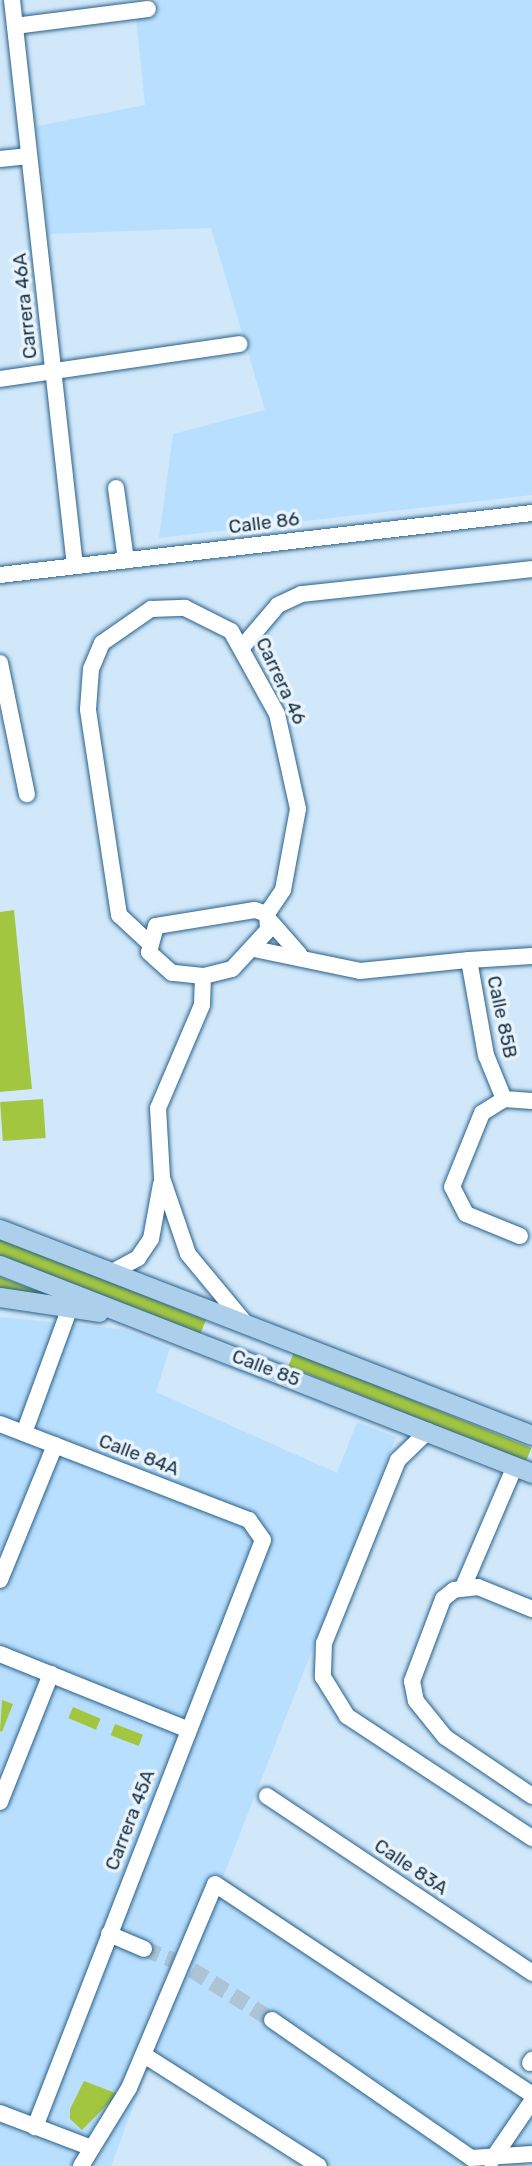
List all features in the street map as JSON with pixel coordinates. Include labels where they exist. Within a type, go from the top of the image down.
[{"type":"main road","name":"Calle 85","points":[[0,1229],[532,1435]]},
{"type":"main road","name":"Calle 85","points":[[0,1265],[523,1469]]},
{"type":"main road","points":[[0,1297],[135,1317]]},
{"type":"main road","points":[[264,1367],[276,1335]]},
{"type":"street","name":"Carrera 46A","points":[[12,0],[75,566]]},
{"type":"street","points":[[15,26],[148,9]]},
{"type":"street","points":[[0,159],[29,156]]},
{"type":"street","points":[[0,379],[239,344]]},
{"type":"street","points":[[116,488],[127,560]]},
{"type":"street","name":"Calle 86","points":[[0,575],[532,513]]},
{"type":"street","points":[[244,645],[278,606],[302,594],[532,569]]},
{"type":"street","name":"Carrera 46","points":[[169,606],[216,618],[244,645],[278,714],[298,809],[283,890],[254,949],[232,969],[203,976],[172,973],[159,965],[147,941],[119,915],[88,709],[94,656],[123,623],[169,606]]},
{"type":"street","points":[[0,663],[27,794]]},
{"type":"street","points":[[147,941],[156,926],[168,922],[255,910],[269,918],[299,954]]},
{"type":"street","name":"Calle 85B","points":[[254,949],[299,954],[360,971],[469,960],[486,1055],[504,1099]]},
{"type":"street","points":[[469,960],[532,956]]},
{"type":"street","points":[[112,1272],[138,1258],[151,1240],[162,1178],[158,1108],[202,1005],[203,976]]},
{"type":"street","points":[[520,1236],[466,1214],[452,1187],[482,1113],[504,1099],[532,1101]]},
{"type":"street","points":[[162,1178],[188,1254],[247,1324]]},
{"type":"street","points":[[24,1433],[70,1307]]},
{"type":"street","name":"Calle 84A","points":[[0,1424],[260,1529]]},
{"type":"street","points":[[428,1431],[398,1460],[324,1643],[324,1677],[347,1716],[532,1838]]},
{"type":"street","points":[[0,1580],[55,1445]]},
{"type":"street","points":[[523,1469],[464,1585],[443,1599],[412,1681],[426,1717],[453,1744],[532,1796]]},
{"type":"street","name":"Carrera 45A","points":[[35,2127],[187,1729],[263,1540],[260,1529]]},
{"type":"street","points":[[464,1585],[532,1609]]},
{"type":"street","points":[[0,1654],[187,1729]]},
{"type":"street","points":[[0,1801],[51,1674]]},
{"type":"street","name":"Calle 83A","points":[[267,1796],[532,1973]]},
{"type":"street","points":[[81,2166],[89,2147],[144,2055],[215,1884],[532,2095]]},
{"type":"street","points":[[109,1934],[144,1949]]},
{"type":"street","points":[[272,2020],[472,2162],[532,2154]]},
{"type":"street","points":[[144,2055],[319,2166]]},
{"type":"street","points":[[491,2161],[532,2101]]},
{"type":"street","points":[[0,2113],[89,2147]]},
{"type":"shaded area","points":[[157,0],[532,0],[532,495],[159,538],[173,434],[265,410],[211,228],[49,234],[37,126],[145,105],[136,17],[158,15]]},
{"type":"shaded area","points":[[0,1317],[122,1329],[170,1348],[156,1392],[337,1473],[357,1422],[396,1437],[223,1877],[532,2083],[532,2156],[524,2166],[312,2166],[149,2064],[111,2166],[0,2166]]},
{"type":"green space","points":[[14,910],[32,1089],[0,1092],[0,912]]},
{"type":"green space","points":[[43,1099],[46,1138],[3,1141],[0,1102]]},
{"type":"green space","points":[[0,1237],[206,1320],[199,1337],[0,1256]]},
{"type":"green space","points":[[0,1277],[65,1301],[0,1289]]},
{"type":"green space","points":[[294,1352],[531,1448],[526,1462],[288,1366]]},
{"type":"green space","points":[[2,1700],[13,1704],[2,1732],[0,1731]]},
{"type":"green space","points":[[73,1707],[101,1719],[96,1730],[68,1718]]},
{"type":"green space","points":[[115,1724],[143,1735],[139,1746],[111,1735]]},
{"type":"green space","points":[[84,2081],[118,2094],[82,2130],[70,2119],[70,2109]]},
{"type":"tunnel","points":[[144,1949],[173,1960]]},
{"type":"tunnel","points":[[192,1970],[272,2020]]}]
